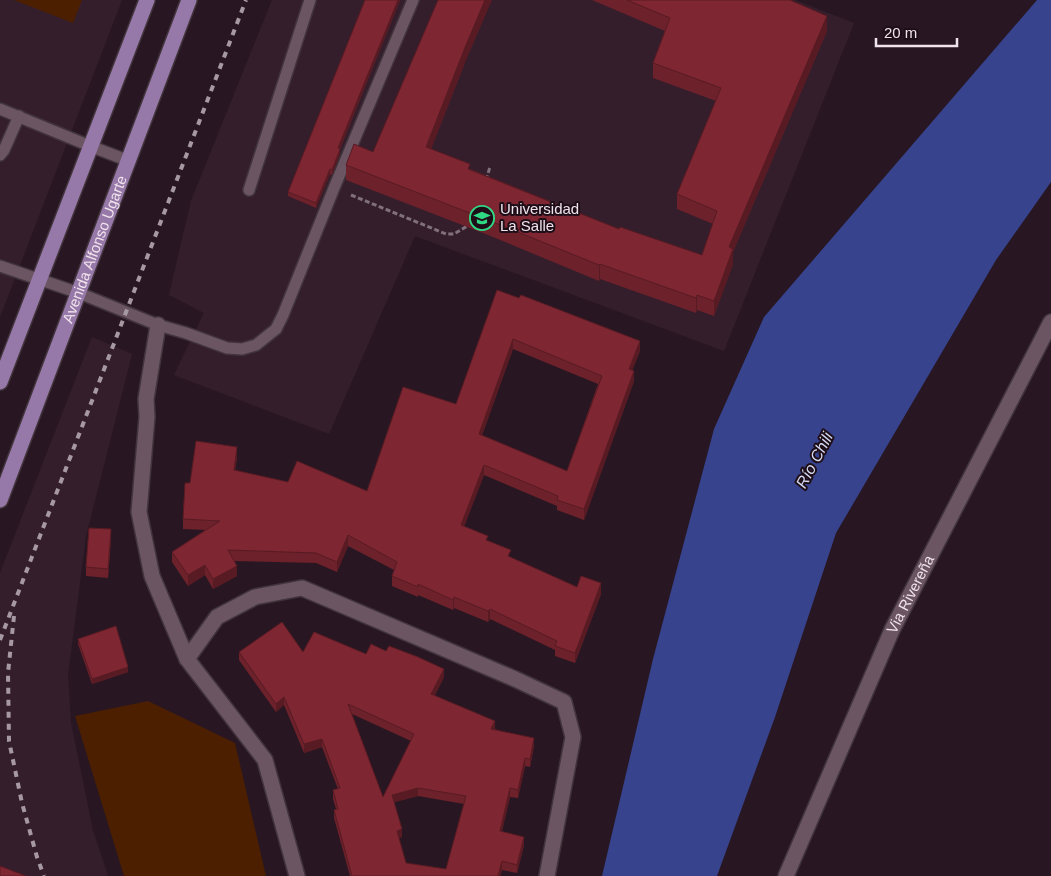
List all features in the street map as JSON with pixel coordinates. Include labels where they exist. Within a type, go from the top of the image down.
[{"type":"main road","points":[[0,382],[147,0]]},
{"type":"main road","name":"Avenida Alfonso Ugarte","points":[[0,500],[189,0]]},
{"type":"street","name":"Via Rivereña","points":[[786,876],[892,630],[1051,322]]},
{"type":"street","points":[[158,325],[146,399],[147,417],[139,512],[152,576],[187,659],[265,760],[297,876]]},
{"type":"street","points":[[187,659],[217,617],[255,598],[302,588],[515,679],[564,702],[573,737],[547,876]]},
{"type":"lane","points":[[250,190],[310,0]]},
{"type":"lane","points":[[0,266],[79,293],[158,325],[227,348],[242,349],[256,346],[276,329],[283,315],[412,0]]},
{"type":"lane","points":[[0,108],[129,161]]},
{"type":"lane","points":[[0,155],[19,116]]},
{"type":"path","points":[[484,184],[490,167]]},
{"type":"path","points":[[334,188],[446,234],[462,231],[473,218]]},
{"type":"shaded area","points":[[0,0],[122,0],[0,317]]},
{"type":"shaded area","points":[[14,0],[82,0],[73,23]]},
{"type":"shaded area","name":"Universidad La Salle","points":[[272,0],[795,0],[854,23],[724,351],[415,236],[329,434],[174,375],[204,313],[169,295],[191,201]]},
{"type":"shaded area","points":[[92,337],[132,354],[86,536],[68,675],[71,723],[93,831],[108,876],[0,876],[0,573]]},
{"type":"shaded area","points":[[148,701],[235,743],[266,876],[124,876],[75,716]]},
{"type":"water","name":"Río Chili","points":[[1037,0],[1051,0],[1051,182],[996,260],[836,533],[775,717],[717,876],[602,876],[653,659],[714,429],[764,317]]},
{"type":"building","points":[[365,0],[398,0],[338,148],[340,149],[332,170],[330,169],[316,203],[288,192]]},
{"type":"building","points":[[438,0],[485,0],[426,147],[470,164],[468,169],[619,229],[620,227],[702,255],[717,211],[677,194],[721,88],[653,63],[670,18],[627,0],[790,0],[827,16],[729,247],[733,249],[714,301],[697,295],[696,298],[599,265],[346,165],[354,144],[373,152]]},
{"type":"building","points":[[497,290],[519,298],[521,295],[640,341],[629,369],[634,371],[584,509],[557,500],[558,496],[484,465],[461,525],[488,536],[486,540],[511,550],[508,556],[577,587],[581,576],[601,583],[575,653],[555,646],[557,641],[490,609],[488,611],[454,597],[453,600],[418,584],[418,587],[392,576],[397,562],[348,535],[337,562],[316,553],[228,550],[237,566],[213,579],[205,565],[188,575],[172,552],[220,521],[183,519],[185,483],[190,483],[196,441],[237,447],[234,470],[288,482],[297,461],[367,491],[403,387],[456,404]],"holes":[[[513,339],[602,376],[567,471],[479,434]]]},
{"type":"building","points":[[89,528],[111,529],[108,569],[86,567]]},
{"type":"building","points":[[282,622],[303,652],[314,632],[366,654],[371,644],[386,651],[389,646],[444,669],[431,694],[495,721],[491,729],[534,738],[530,759],[525,758],[518,790],[510,788],[500,831],[524,837],[517,865],[502,861],[498,876],[352,876],[334,810],[338,809],[333,790],[340,788],[322,739],[304,744],[284,697],[276,704],[239,652]],"holes":[[[348,704],[414,734],[383,797]],[[418,788],[466,796],[446,869],[406,863],[397,831],[402,829],[392,795]]]},
{"type":"building","points":[[116,626],[128,667],[92,679],[78,639]]},
{"type":"building","points":[[0,866],[26,876],[0,876]]},
{"type":"railway","points":[[0,640],[246,0]]},
{"type":"railway","points":[[14,616],[8,673],[9,741],[22,803],[44,876]]},
{"type":"place","name":"Universidad La Salle","points":[[482,218]]}]
